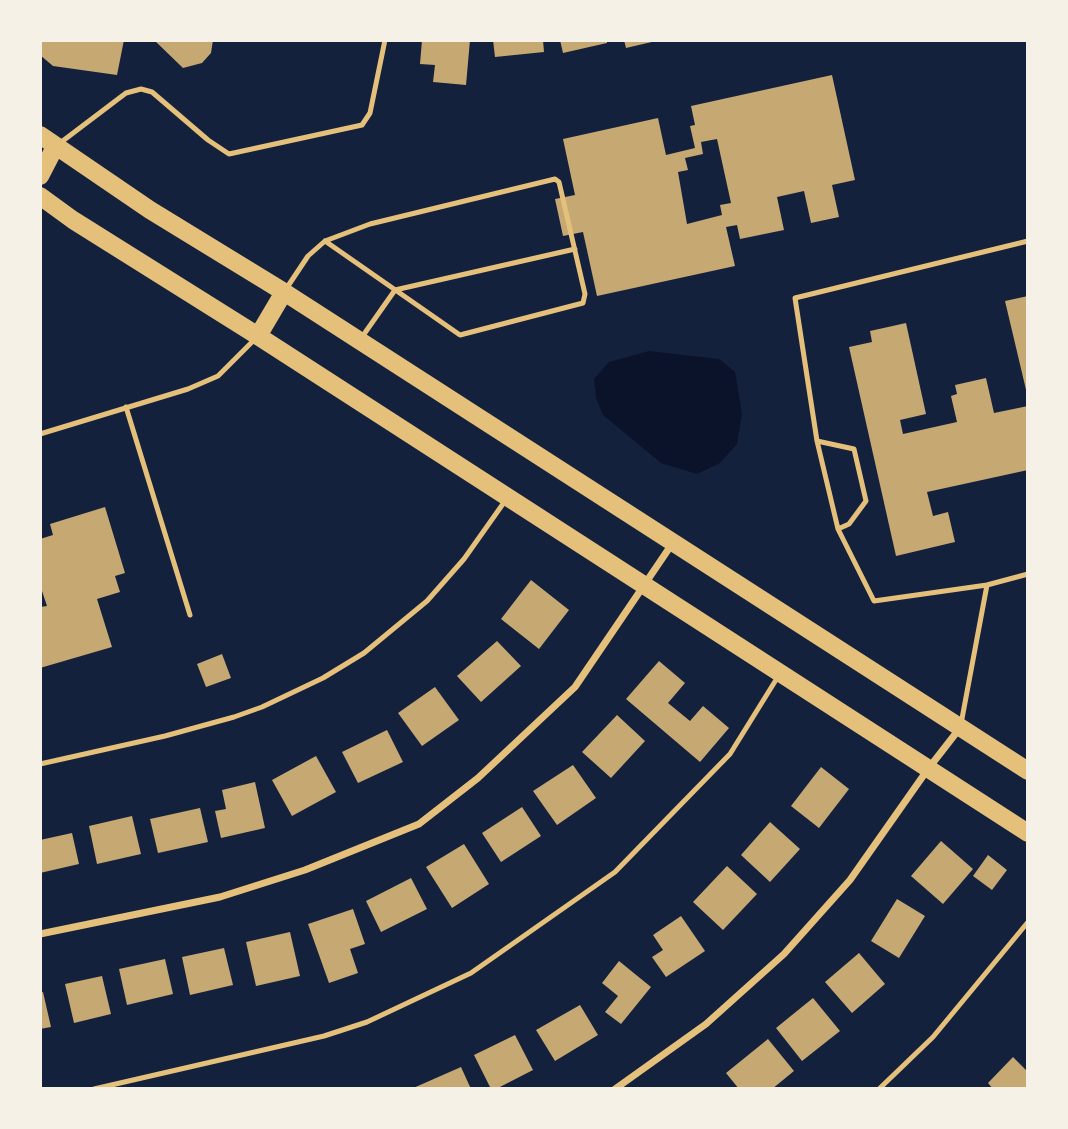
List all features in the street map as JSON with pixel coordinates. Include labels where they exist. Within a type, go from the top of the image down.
[{"type":"main road","points":[[40,135],[150,210],[284,292],[1028,771]]},
{"type":"main road","points":[[40,176],[55,147]]},
{"type":"main road","points":[[40,196],[1028,834]]},
{"type":"main road","points":[[258,336],[284,292]]},
{"type":"street","points":[[40,934],[220,897],[304,870],[419,824],[478,778],[575,687],[673,542]]},
{"type":"street","points":[[615,1089],[706,1024],[783,954],[850,880],[960,727]]},
{"type":"lane","points":[[55,147],[88,119],[126,93],[141,89],[152,92],[208,141],[229,154],[362,125],[370,113],[385,40]]},
{"type":"lane","points":[[284,292],[309,256],[326,241],[370,224],[555,179],[559,183],[575,249],[585,294],[583,303],[460,334],[326,241]]},
{"type":"lane","points":[[1028,241],[794,298],[817,441],[838,529],[874,601],[987,585],[1028,574]]},
{"type":"lane","points":[[360,341],[395,290],[575,249]]},
{"type":"lane","points":[[40,434],[188,389],[218,376],[258,336]]},
{"type":"lane","points":[[126,407],[190,615]]},
{"type":"lane","points":[[817,441],[854,449],[866,501],[849,524],[838,529]]},
{"type":"lane","points":[[40,764],[165,736],[234,717],[323,678],[364,653],[427,601],[464,559],[508,497]]},
{"type":"lane","points":[[960,727],[987,585]]},
{"type":"lane","points":[[94,1089],[324,1036],[367,1022],[471,973],[615,872],[730,754],[780,673]]},
{"type":"lane","points":[[879,1089],[933,1037],[1028,922]]},
{"type":"water","points":[[649,351],[719,359],[735,372],[742,414],[737,444],[720,463],[697,474],[661,463],[603,415],[596,398],[594,379],[609,362]]},
{"type":"building","points":[[40,40],[124,40],[117,75],[53,66],[40,55]]},
{"type":"building","points":[[154,40],[213,40],[211,53],[202,63],[183,68]]},
{"type":"building","points":[[422,40],[470,40],[466,85],[433,82],[435,65],[420,64]]},
{"type":"building","points":[[493,40],[543,40],[544,52],[495,57]]},
{"type":"building","points":[[560,40],[607,40],[607,43],[563,53]]},
{"type":"building","points":[[624,40],[656,40],[656,41],[626,48]]},
{"type":"building","points":[[832,75],[855,180],[832,185],[839,217],[811,223],[804,191],[777,197],[784,230],[740,239],[737,225],[726,227],[735,266],[597,296],[583,232],[563,236],[555,199],[575,195],[563,139],[658,118],[666,155],[695,148],[690,126],[695,125],[691,106]],"holes":[[[717,139],[731,203],[720,205],[722,215],[687,224],[678,172],[688,170],[685,158],[703,154],[701,142]]]},
{"type":"building","points":[[1028,296],[1028,394],[1027,394],[1005,301]]},
{"type":"building","points":[[906,323],[926,414],[900,420],[903,434],[957,422],[951,396],[957,394],[955,385],[986,378],[994,413],[1028,406],[1028,470],[927,492],[933,516],[948,512],[955,542],[896,556],[849,347],[872,342],[870,331]]},
{"type":"building","points":[[105,507],[125,573],[115,576],[120,592],[97,599],[112,647],[40,668],[40,607],[47,606],[40,585],[40,539],[53,535],[50,524]]},
{"type":"building","points":[[531,580],[569,610],[539,649],[501,619]]},
{"type":"building","points":[[497,641],[521,666],[481,702],[457,676]]},
{"type":"building","points":[[222,654],[231,678],[206,687],[197,664]]},
{"type":"building","points":[[659,661],[685,683],[668,703],[690,721],[703,706],[729,728],[700,762],[626,699]]},
{"type":"building","points":[[435,687],[459,720],[422,746],[398,713]]},
{"type":"building","points":[[617,715],[645,741],[611,778],[582,752]]},
{"type":"building","points":[[387,730],[403,762],[358,783],[342,752]]},
{"type":"building","points":[[316,756],[336,792],[292,816],[272,780]]},
{"type":"building","points":[[573,765],[596,798],[557,825],[533,791]]},
{"type":"building","points":[[821,767],[849,789],[819,828],[791,806]]},
{"type":"building","points":[[255,782],[265,828],[221,838],[215,811],[226,809],[222,790]]},
{"type":"building","points":[[522,807],[541,836],[501,862],[482,833]]},
{"type":"building","points":[[200,808],[208,842],[158,853],[150,819]]},
{"type":"building","points":[[132,816],[141,854],[97,864],[89,826]]},
{"type":"building","points":[[770,822],[800,849],[770,882],[741,855]]},
{"type":"building","points":[[72,833],[79,864],[40,873],[40,840]]},
{"type":"building","points":[[941,841],[973,869],[943,904],[911,876]]},
{"type":"building","points":[[464,844],[489,884],[452,908],[426,867]]},
{"type":"building","points":[[988,855],[1007,870],[992,890],[973,876]]},
{"type":"building","points":[[727,866],[757,894],[723,930],[693,902]]},
{"type":"building","points":[[411,878],[427,909],[381,932],[366,901]]},
{"type":"building","points":[[897,899],[925,916],[899,958],[871,941]]},
{"type":"building","points":[[353,909],[365,944],[350,949],[358,973],[329,983],[308,924]]},
{"type":"building","points":[[681,916],[705,951],[666,977],[652,957],[663,950],[653,935]]},
{"type":"building","points":[[290,932],[300,976],[256,986],[246,942]]},
{"type":"building","points":[[224,948],[233,985],[190,995],[182,957]]},
{"type":"building","points":[[859,953],[885,984],[852,1013],[825,982]]},
{"type":"building","points":[[165,959],[173,994],[127,1005],[119,969]]},
{"type":"building","points":[[619,961],[651,987],[621,1024],[605,1012],[618,996],[602,983]]},
{"type":"building","points":[[102,976],[111,1014],[74,1023],[65,984]]},
{"type":"building","points":[[43,992],[51,1027],[40,1029],[40,993]]},
{"type":"building","points":[[813,998],[840,1031],[802,1061],[776,1028]]},
{"type":"building","points":[[580,1005],[598,1035],[555,1061],[536,1030]]},
{"type":"building","points":[[515,1035],[533,1070],[491,1089],[474,1055]]},
{"type":"building","points":[[768,1039],[794,1071],[772,1089],[739,1089],[726,1073]]},
{"type":"building","points":[[1013,1057],[1028,1072],[1028,1089],[993,1089],[988,1083]]},
{"type":"building","points":[[461,1067],[471,1089],[411,1089]]}]
